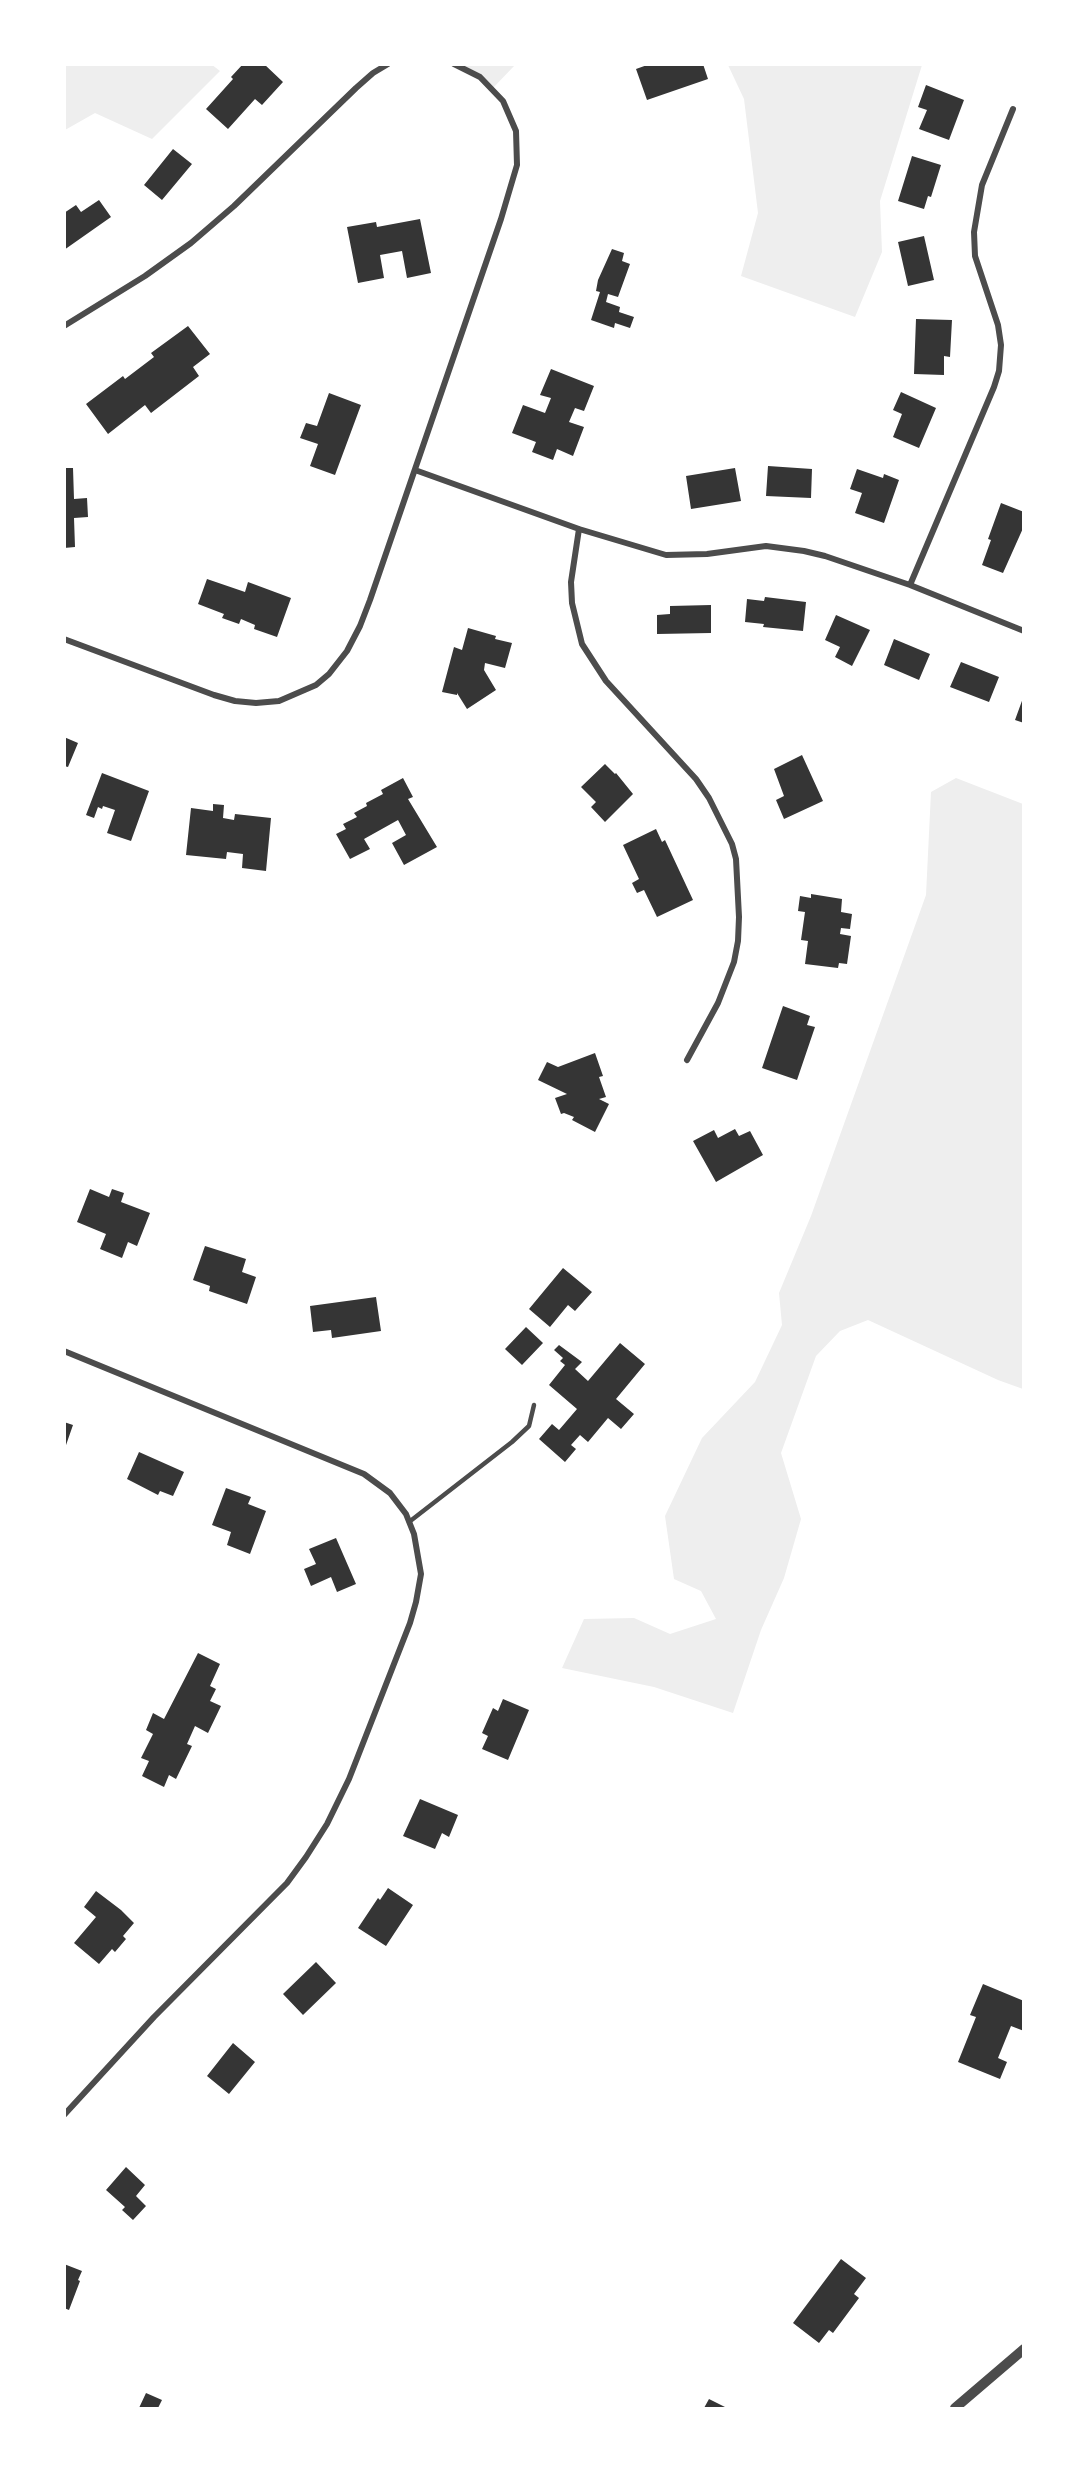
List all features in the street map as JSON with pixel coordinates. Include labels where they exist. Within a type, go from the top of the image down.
[{"type":"street","points":[[64,326],[145,276],[191,243],[234,206],[356,88],[388,64]]},
{"type":"street","points":[[64,639],[235,701],[279,701],[316,685],[329,674],[347,651],[360,626],[415,470],[505,209],[517,165],[516,131],[503,101],[480,77],[454,64]]},
{"type":"street","points":[[910,585],[999,371],[1001,345],[998,325],[975,256],[974,232],[982,185],[1013,110]]},
{"type":"street","points":[[415,470],[579,529],[666,555],[707,554],[766,546],[804,550],[910,585],[1023,631]]},
{"type":"street","points":[[579,529],[571,582],[572,603],[582,644],[592,662],[618,695],[696,779],[710,798],[732,844],[736,859],[739,918],[734,962],[718,1003],[687,1060]]},
{"type":"street","points":[[64,1351],[356,1470],[390,1493],[399,1502],[414,1534],[421,1574],[416,1602],[349,1779],[327,1824],[287,1883],[147,2024],[64,2115]]},
{"type":"street","points":[[956,2409],[1023,2349]]},
{"type":"lane","points":[[409,1522],[529,1426],[534,1405]]},
{"type":"shaded area","points":[[211,64],[220,71],[152,139],[95,113],[65,130],[65,65]]},
{"type":"shaded area","points":[[454,65],[515,65],[493,88]]},
{"type":"shaded area","points":[[728,65],[922,65],[880,201],[882,252],[855,317],[741,276],[758,213],[744,99]]},
{"type":"shaded area","points":[[956,778],[1023,804],[1023,1389],[998,1380],[868,1320],[840,1331],[816,1356],[781,1453],[801,1519],[784,1578],[761,1630],[733,1713],[654,1687],[562,1668],[584,1619],[634,1618],[670,1634],[716,1619],[701,1591],[674,1579],[665,1516],[702,1438],[755,1382],[782,1325],[779,1293],[811,1216],[926,895],[931,792]]},
{"type":"building","points":[[243,64],[264,64],[283,82],[262,105],[255,99],[228,129],[206,109],[233,79],[231,77]]},
{"type":"building","points":[[650,64],[703,64],[708,79],[647,100],[636,69]]},
{"type":"building","points":[[926,85],[964,100],[949,140],[919,129],[927,110],[918,107]]},
{"type":"building","points":[[173,149],[192,164],[162,200],[144,185]]},
{"type":"building","points":[[912,156],[941,165],[931,197],[928,196],[924,209],[898,201]]},
{"type":"building","points":[[99,200],[111,217],[64,250],[64,213],[76,205],[81,212]]},
{"type":"building","points":[[420,219],[431,273],[407,278],[402,251],[380,255],[384,278],[358,283],[347,227],[376,222],[377,227]]},
{"type":"building","points":[[924,236],[934,280],[908,286],[898,242]]},
{"type":"building","points":[[612,249],[624,253],[622,261],[630,264],[618,297],[608,294],[606,302],[620,307],[619,312],[634,317],[630,328],[615,323],[614,328],[591,320],[600,292],[596,291],[598,280]]},
{"type":"building","points":[[916,319],[952,320],[950,357],[944,356],[944,375],[914,374]]},
{"type":"building","points":[[188,326],[210,354],[193,367],[199,376],[151,413],[145,405],[108,434],[86,404],[123,376],[125,379],[154,357],[151,353]]},
{"type":"building","points":[[551,369],[594,386],[584,411],[575,408],[569,422],[584,427],[573,456],[557,449],[553,460],[532,452],[536,442],[512,433],[523,405],[545,413],[551,398],[540,395]]},
{"type":"building","points":[[901,392],[936,408],[919,448],[893,437],[902,414],[893,410]]},
{"type":"building","points":[[329,393],[361,405],[335,475],[310,466],[318,444],[300,438],[306,423],[317,426]]},
{"type":"building","points":[[768,466],[812,469],[811,498],[766,496]]},
{"type":"building","points":[[64,468],[73,468],[74,499],[87,498],[88,517],[74,518],[75,547],[64,548]]},
{"type":"building","points":[[735,468],[741,501],[691,509],[686,476]]},
{"type":"building","points":[[857,469],[883,478],[884,474],[899,480],[884,523],[855,513],[862,493],[850,489]]},
{"type":"building","points":[[1001,503],[1024,512],[1024,526],[1003,573],[982,565],[991,540],[988,539]]},
{"type":"building","points":[[207,579],[245,592],[248,582],[291,598],[277,637],[254,629],[255,625],[241,619],[239,624],[222,618],[224,614],[198,604]]},
{"type":"building","points":[[765,597],[806,602],[803,631],[763,627],[764,624],[745,622],[747,599],[764,601]]},
{"type":"building","points":[[711,605],[711,633],[657,634],[657,615],[670,614],[670,606]]},
{"type":"building","points":[[836,615],[870,630],[852,666],[835,657],[840,647],[825,640]]},
{"type":"building","points":[[468,628],[512,643],[505,668],[485,663],[484,670],[496,690],[467,709],[457,693],[457,695],[442,692],[454,647],[462,650]]},
{"type":"building","points":[[894,639],[930,654],[919,680],[884,665]]},
{"type":"building","points":[[961,662],[999,677],[989,702],[950,687]]},
{"type":"building","points":[[1024,698],[1024,723],[1015,720]]},
{"type":"building","points":[[64,737],[78,743],[68,767],[64,766]]},
{"type":"building","points":[[802,755],[823,801],[784,819],[776,800],[784,796],[774,769]]},
{"type":"building","points":[[605,764],[616,773],[633,794],[605,822],[591,807],[596,802],[581,787]]},
{"type":"building","points":[[102,773],[149,791],[131,841],[107,833],[115,810],[103,806],[102,809],[98,807],[94,818],[86,815]]},
{"type":"building","points":[[403,778],[413,797],[408,799],[437,847],[404,865],[392,843],[406,835],[398,820],[364,839],[370,849],[350,859],[336,834],[346,829],[343,824],[357,817],[354,813],[383,794],[381,790]]},
{"type":"building","points":[[213,804],[224,805],[223,818],[234,820],[235,814],[271,818],[266,871],[242,868],[243,854],[227,852],[226,859],[186,855],[191,808],[213,811]]},
{"type":"building","points":[[656,829],[662,842],[665,840],[693,900],[657,917],[644,890],[637,893],[632,883],[639,879],[623,845]]},
{"type":"building","points":[[811,894],[842,899],[841,912],[852,914],[850,929],[841,928],[840,934],[851,936],[847,964],[839,963],[838,968],[805,964],[808,941],[801,940],[805,912],[798,911],[800,896],[811,898]]},
{"type":"building","points":[[783,1006],[810,1016],[807,1025],[815,1027],[797,1080],[762,1068]]},
{"type":"building","points":[[595,1053],[603,1076],[599,1077],[606,1097],[599,1099],[609,1104],[595,1132],[572,1120],[574,1117],[561,1114],[555,1098],[567,1094],[538,1080],[547,1062],[558,1067]]},
{"type":"building","points":[[735,1129],[739,1136],[750,1131],[763,1155],[716,1182],[693,1141],[714,1130],[718,1138]]},
{"type":"building","points":[[90,1189],[109,1197],[112,1189],[124,1193],[121,1202],[150,1213],[137,1246],[128,1242],[122,1258],[100,1249],[106,1234],[77,1222]]},
{"type":"building","points":[[205,1246],[246,1259],[242,1272],[256,1277],[247,1304],[209,1291],[210,1286],[193,1280]]},
{"type":"building","points":[[563,1268],[592,1292],[575,1311],[568,1305],[550,1327],[529,1309]]},
{"type":"building","points":[[376,1297],[381,1331],[332,1338],[331,1330],[313,1332],[310,1306]]},
{"type":"building","points":[[526,1327],[543,1343],[522,1365],[505,1349]]},
{"type":"building","points":[[620,1343],[645,1364],[616,1399],[634,1414],[621,1429],[608,1418],[588,1442],[580,1435],[571,1445],[576,1449],[565,1462],[539,1439],[552,1424],[559,1430],[577,1409],[549,1385],[565,1365],[560,1361],[563,1358],[554,1350],[559,1345],[582,1362],[575,1369],[588,1381]]},
{"type":"building","points":[[64,1422],[73,1425],[65,1448],[64,1448]]},
{"type":"building","points":[[139,1452],[184,1472],[173,1496],[160,1491],[158,1495],[127,1479]]},
{"type":"building","points":[[226,1488],[251,1497],[248,1504],[266,1511],[250,1554],[227,1545],[231,1532],[212,1525]]},
{"type":"building","points":[[336,1538],[356,1584],[337,1592],[331,1577],[311,1586],[304,1569],[316,1564],[309,1549]]},
{"type":"building","points":[[198,1653],[220,1664],[210,1686],[216,1689],[210,1701],[221,1706],[208,1733],[195,1726],[187,1744],[192,1746],[176,1779],[169,1775],[164,1787],[142,1776],[149,1761],[141,1758],[153,1734],[146,1730],[153,1713],[164,1719]]},
{"type":"building","points":[[503,1699],[529,1710],[508,1760],[482,1749],[488,1736],[482,1733],[493,1708],[498,1711]]},
{"type":"building","points":[[420,1799],[458,1815],[449,1837],[442,1833],[435,1849],[403,1836]]},
{"type":"building","points":[[388,1888],[413,1905],[386,1946],[358,1928],[378,1898],[380,1900]]},
{"type":"building","points":[[96,1891],[134,1923],[123,1936],[126,1939],[115,1952],[112,1949],[99,1964],[74,1943],[96,1917],[84,1907]]},
{"type":"building","points":[[316,1962],[336,1983],[303,2015],[283,1994]]},
{"type":"building","points":[[983,1984],[1024,2001],[1024,2031],[1011,2026],[998,2058],[1007,2062],[1000,2079],[958,2062],[976,2017],[970,2015]]},
{"type":"building","points":[[233,2043],[255,2062],[229,2094],[207,2076]]},
{"type":"building","points":[[126,2167],[145,2185],[136,2196],[146,2206],[133,2220],[122,2210],[125,2207],[106,2190]]},
{"type":"building","points":[[841,2259],[866,2278],[854,2294],[859,2298],[833,2333],[829,2330],[819,2343],[793,2323]]},
{"type":"building","points":[[64,2264],[82,2271],[69,2310],[64,2308]]},
{"type":"building","points":[[146,2393],[162,2400],[158,2408],[139,2408]]},
{"type":"building","points":[[709,2399],[727,2408],[704,2408]]}]
